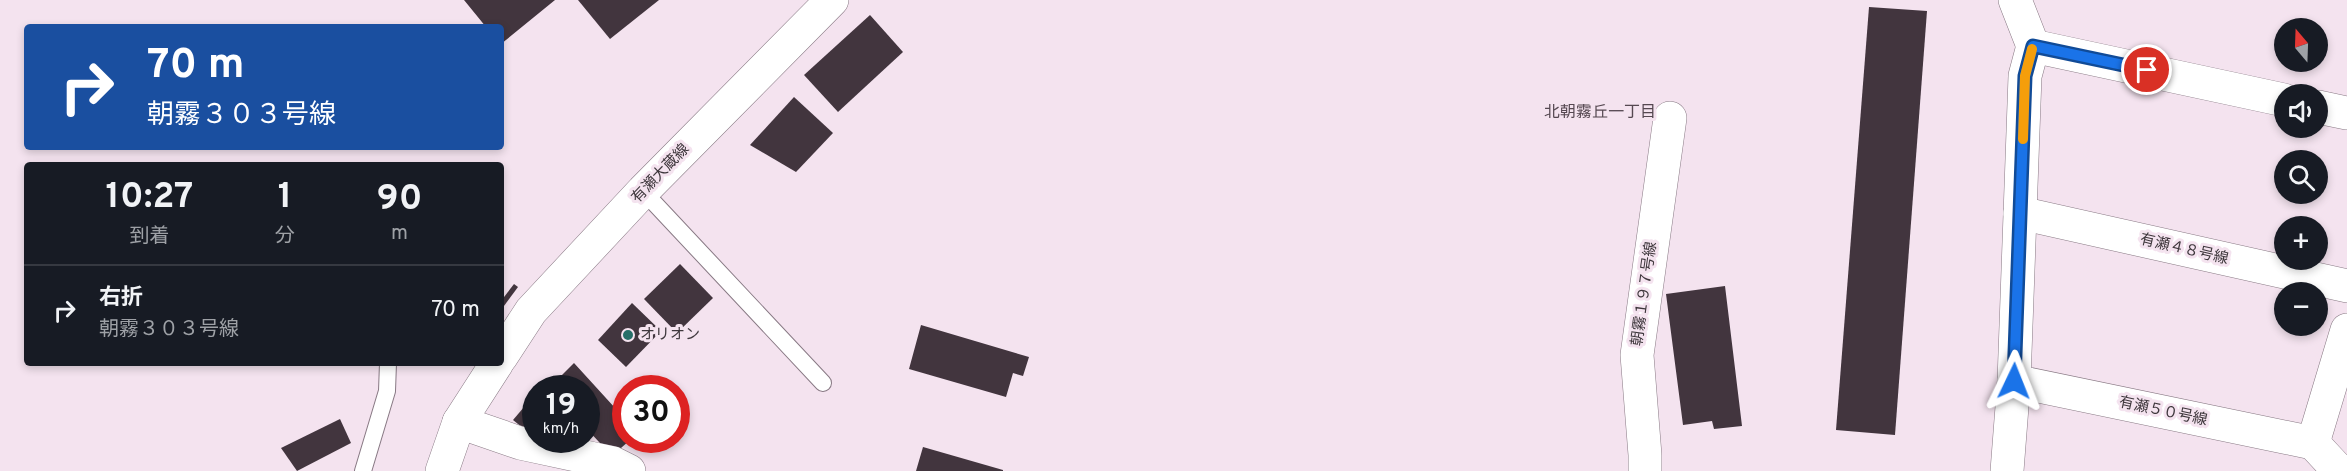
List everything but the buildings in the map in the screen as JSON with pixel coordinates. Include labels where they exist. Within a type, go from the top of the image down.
[{"type":"street","name":"有瀬大蔵線","points":[[504,352],[531,311],[643,191],[832,0]]},
{"type":"street","points":[[2007,471],[2014,381],[2025,76],[2033,46],[2015,0]]},
{"type":"street","points":[[2033,46],[2274,97]]},
{"type":"street","points":[[2328,109],[2347,113]]},
{"type":"street","name":"朝霧１９７号線","points":[[1645,471],[1646,455],[1637,355],[1670,118]]},
{"type":"street","name":"有瀬４８号線","points":[[2020,213],[2347,286]]},
{"type":"street","points":[[2339,471],[2313,443],[2347,330]]},
{"type":"street","points":[[442,471],[459,422],[495,366]]},
{"type":"street","name":"有瀬５０号線","points":[[2014,381],[2313,443]]},
{"type":"street","points":[[459,422],[520,443],[613,463],[629,471]]},
{"type":"street","points":[[520,443],[555,471]]},
{"type":"lane","points":[[643,191],[824,383]]},
{"type":"lane","points":[[363,471],[387,391],[388,366]]},
{"type":"slow traffic","points":[[2023,139],[2025,76],[2032,49]]},
{"type":"place","name":"オリオン","points":[[628,335]]},
{"type":"district","name":"北朝霧丘一丁目","points":[[1600,113]]},
{"type":"route","points":[[2014,381],[2025,76],[2033,46],[2147,70]]}]
